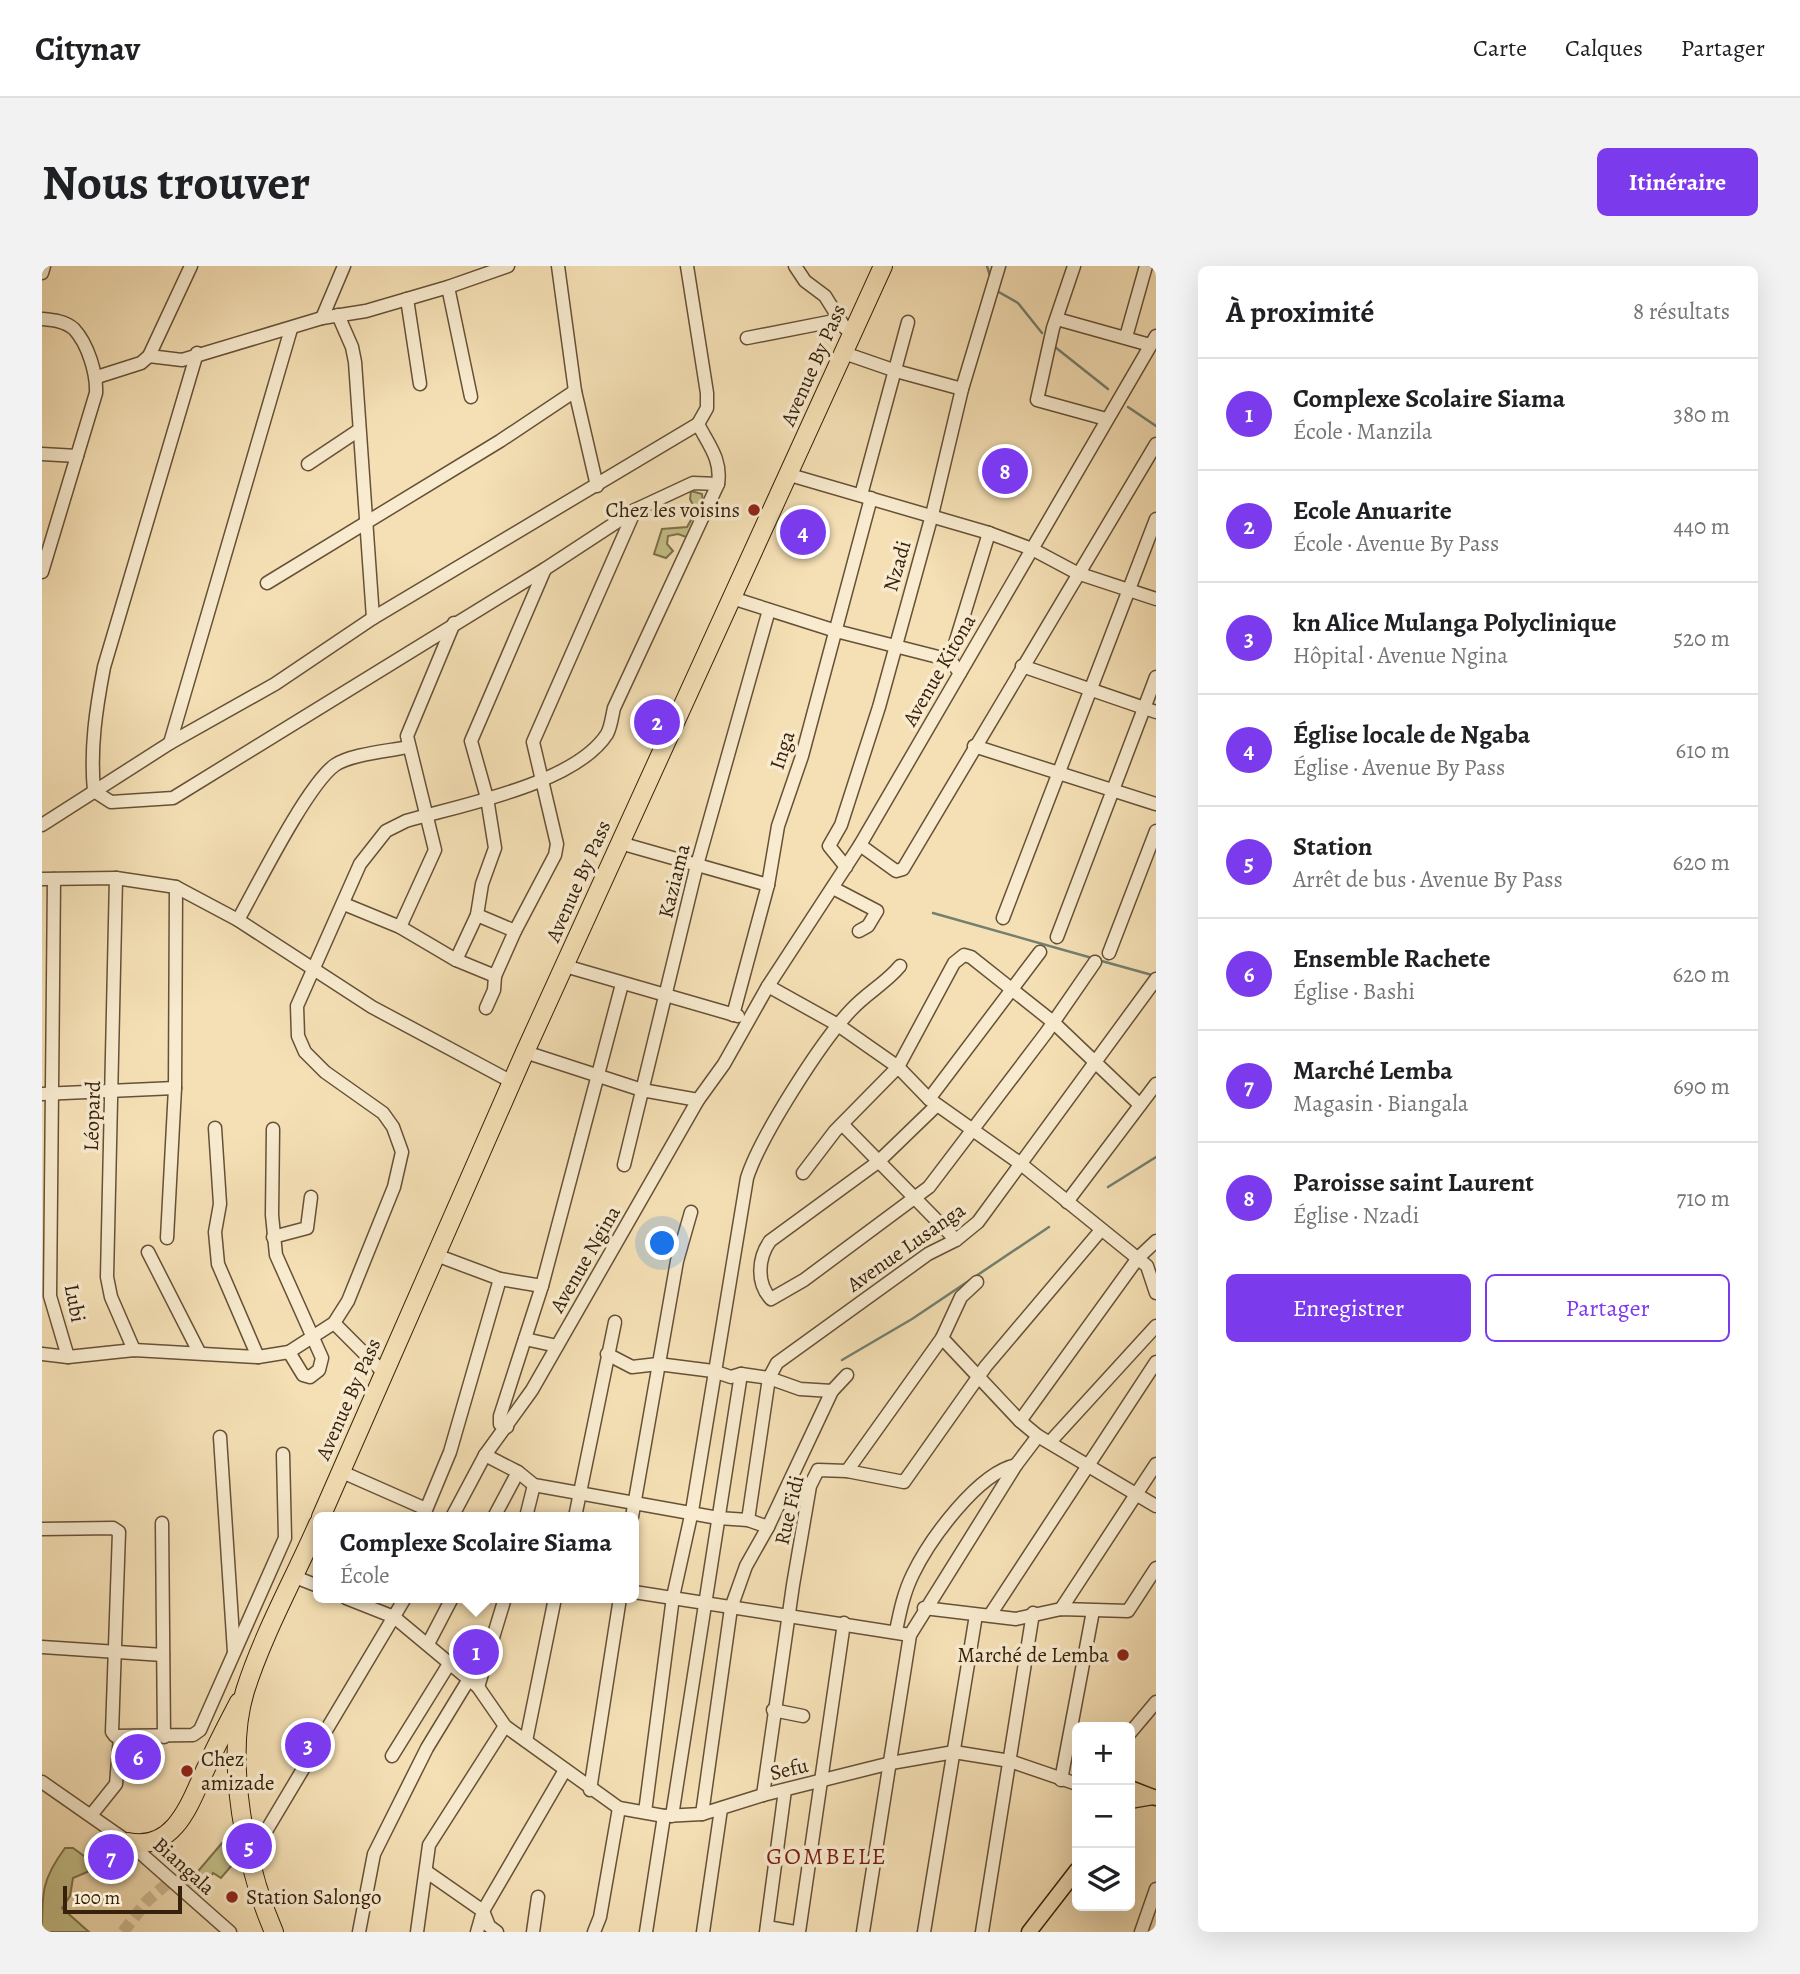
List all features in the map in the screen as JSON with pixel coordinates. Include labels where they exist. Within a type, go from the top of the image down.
[{"type":"highway","name":"Avenue By Pass","points":[[323,1512],[525,1052],[844,353],[848,321],[883,266]]},
{"type":"highway","points":[[128,1842],[142,1845],[154,1841],[182,1820],[245,1693],[313,1536]]},
{"type":"highway","points":[[245,1693],[239,1791],[257,1892],[274,1932]]},
{"type":"main road","points":[[1135,1790],[1155,1797]]},
{"type":"main road","points":[[1135,1800],[1155,1797]]},
{"type":"main road","points":[[1030,1932],[1072,1877]]},
{"type":"street","points":[[42,273],[44,266]]},
{"type":"street","points":[[97,377],[141,363],[149,356],[191,266]]},
{"type":"street","points":[[322,318],[344,266]]},
{"type":"street","points":[[149,356],[182,360],[197,353],[291,329],[322,318],[354,313],[407,299],[508,266]]},
{"type":"street","points":[[558,266],[575,391],[597,486]]},
{"type":"street","points":[[42,825],[170,743],[275,684],[373,618],[698,424],[707,408],[707,393],[687,266]]},
{"type":"street","points":[[795,266],[805,281],[825,296],[848,321]]},
{"type":"street","name":"Nzadi","points":[[846,867],[829,846],[841,825],[879,707],[932,515],[962,388],[999,266]]},
{"type":"street","points":[[1074,266],[1057,319],[1037,400],[1106,419]]},
{"type":"street","points":[[1126,337],[1146,266]]},
{"type":"street","points":[[448,287],[471,397]]},
{"type":"street","points":[[407,299],[420,383]]},
{"type":"street","points":[[354,313],[352,347],[368,520],[373,618]]},
{"type":"street","points":[[338,314],[352,347]]},
{"type":"street","points":[[42,319],[57,320],[74,330],[97,377],[96,393],[42,572]]},
{"type":"street","points":[[1057,319],[1126,337],[1153,340]]},
{"type":"street","points":[[747,338],[848,321]]},
{"type":"street","name":"Inga","points":[[733,1015],[768,885],[778,826],[802,756],[836,631],[908,323]]},
{"type":"street","points":[[170,743],[291,329]]},
{"type":"street","name":"Avenue Kitona","points":[[748,1019],[860,845],[1153,340]]},
{"type":"street","points":[[94,791],[90,754],[104,667],[197,353]]},
{"type":"street","points":[[844,353],[896,371],[962,388]]},
{"type":"street","points":[[267,583],[500,441],[575,391]]},
{"type":"street","points":[[42,1354],[68,1357],[134,1350],[258,1357],[289,1352],[334,1323],[348,1301],[394,1187],[402,1153],[393,1127],[383,1113],[325,1072],[305,1052],[298,1036],[297,1006],[360,864],[373,844],[386,831],[426,815],[487,799],[541,780],[576,762],[608,732],[614,708],[718,484],[720,475],[713,449],[698,424]]},
{"type":"street","points":[[308,464],[359,430]]},
{"type":"street","points":[[860,845],[896,871],[903,869],[1156,444]]},
{"type":"street","points":[[42,454],[77,456]]},
{"type":"street","points":[[790,475],[989,533],[1032,549],[1077,573],[1156,599]]},
{"type":"street","points":[[94,791],[111,802],[173,797],[545,569],[635,510],[693,483],[718,484]]},
{"type":"street","points":[[486,1008],[495,976],[514,931],[555,855],[557,844],[533,754],[538,729],[635,510]]},
{"type":"street","points":[[1003,918],[1061,773],[1156,519]]},
{"type":"street","points":[[950,660],[989,533]]},
{"type":"street","points":[[456,960],[477,915],[482,884],[495,848],[487,799],[471,741],[545,569]]},
{"type":"street","points":[[732,598],[836,631],[950,660],[960,673]]},
{"type":"street","name":"Kaziama","points":[[624,1165],[697,865],[769,610]]},
{"type":"street","points":[[400,927],[433,857],[434,845],[407,736],[454,623]]},
{"type":"street","points":[[1022,666],[1150,710]]},
{"type":"street","points":[[1057,937],[1114,790],[1150,710],[1156,677]]},
{"type":"street","points":[[974,746],[1156,804]]},
{"type":"street","points":[[238,920],[281,843],[329,771],[341,762],[408,747]]},
{"type":"street","points":[[1109,953],[1156,831]]},
{"type":"street","points":[[620,843],[768,885]]},
{"type":"street","points":[[48,879],[116,878],[176,887],[238,920],[395,1020],[512,1082]]},
{"type":"street","name":"Léopard","points":[[116,878],[107,1285],[134,1350]]},
{"type":"street","name":"Lubi","points":[[48,879],[50,1296],[68,1357]]},
{"type":"street","points":[[167,1238],[175,1088],[176,887]]},
{"type":"street","points":[[833,888],[877,911],[868,926],[859,931]]},
{"type":"street","points":[[344,904],[400,927],[456,960],[495,976]]},
{"type":"street","points":[[477,915],[514,931]]},
{"type":"street","points":[[1040,952],[1011,989],[933,1102],[878,1162],[770,1241],[763,1251],[761,1267],[762,1285],[773,1299],[915,1198],[937,1179],[1095,962]]},
{"type":"street","points":[[803,1173],[842,1124],[898,1067],[960,956],[971,957],[1053,1022],[1140,1105]]},
{"type":"street","points":[[565,965],[748,1019]]},
{"type":"street","points":[[645,1812],[673,1597],[692,1511],[744,1191],[752,1163],[838,1025],[867,995],[884,985],[900,965]]},
{"type":"street","name":"Avenue Lusanga","points":[[769,1378],[782,1357],[928,1254],[956,1240],[986,1212],[1156,979]]},
{"type":"street","points":[[507,1427],[500,1424],[500,1416],[542,1286],[622,984]]},
{"type":"street","points":[[768,986],[838,1025],[898,1067],[933,1102],[1021,1164],[1138,1258],[1151,1273],[1156,1293]]},
{"type":"street","name":"Avenue Ngina","points":[[456,1512],[485,1455],[507,1427],[557,1346],[698,1100],[724,1064],[748,1019]]},
{"type":"street","points":[[525,1052],[642,1090],[698,1100]]},
{"type":"street","points":[[1067,1202],[1156,1084]]},
{"type":"street","points":[[47,1094],[175,1088]]},
{"type":"street","points":[[842,1124],[956,1240]]},
{"type":"street","points":[[215,1128],[220,1204],[215,1231],[218,1264],[258,1357]]},
{"type":"street","points":[[273,1129],[274,1237],[282,1271],[321,1358],[315,1375],[310,1377],[299,1373],[289,1352]]},
{"type":"street","points":[[274,1237],[307,1228],[311,1197]]},
{"type":"street","points":[[633,1512],[677,1261],[691,1212]]},
{"type":"street","name":"Rue Fidi","points":[[763,1795],[773,1710],[810,1486],[818,1470],[847,1471],[904,1482],[978,1377],[1101,1230]]},
{"type":"street","points":[[1020,1421],[1138,1258],[1156,1241]]},
{"type":"street","points":[[148,1252],[199,1352]]},
{"type":"street","points":[[436,1255],[500,1279],[542,1286]]},
{"type":"street","points":[[425,1512],[450,1452],[500,1279]]},
{"type":"street","points":[[847,1471],[942,1338],[959,1300],[977,1282]]},
{"type":"street","points":[[576,1512],[615,1322]]},
{"type":"street","points":[[334,1323],[384,1373]]},
{"type":"street","points":[[863,1932],[910,1635],[924,1608],[1000,1496],[1016,1465],[1156,1326]]},
{"type":"street","points":[[942,1338],[1020,1421],[1044,1439],[1156,1506]]},
{"type":"street","points":[[526,1339],[557,1346]]},
{"type":"street","points":[[607,1354],[632,1367],[658,1364],[713,1371],[732,1377],[741,1374],[769,1378],[800,1389],[832,1391]]},
{"type":"street","points":[[990,1615],[1156,1362]]},
{"type":"street","points":[[646,1932],[668,1816],[741,1374]]},
{"type":"street","points":[[702,1814],[731,1608],[746,1566],[768,1527],[832,1391],[847,1375]]},
{"type":"street","points":[[748,1520],[769,1378]]},
{"type":"street","points":[[220,1437],[234,1652]]},
{"type":"street","points":[[804,1453],[818,1470]]},
{"type":"street","points":[[42,1529],[113,1528],[118,1532],[112,1732],[120,1737],[193,1735],[200,1730],[285,1538],[283,1454]]},
{"type":"street","points":[[485,1455],[518,1472],[534,1485],[692,1511],[718,1518],[748,1520],[768,1527]]},
{"type":"street","points":[[1060,1609],[1156,1464]]},
{"type":"street","points":[[896,1631],[906,1591],[930,1544],[976,1490],[1005,1468],[1016,1465]]},
{"type":"street","points":[[342,1472],[423,1512]]},
{"type":"street","points":[[497,1512],[518,1472]]},
{"type":"street","points":[[527,1512],[534,1485]]},
{"type":"street","points":[[162,1523],[164,1737]]},
{"type":"street","points":[[924,1608],[1016,1619],[1060,1609],[1128,1611],[1156,1568]]},
{"type":"street","points":[[295,1577],[313,1584]]},
{"type":"street","points":[[639,1592],[910,1635]]},
{"type":"street","name":"Sefu","points":[[359,1603],[388,1614],[428,1644],[474,1683],[505,1726],[590,1790],[619,1808],[668,1816],[702,1814],[763,1795],[891,1763],[954,1752],[1010,1761],[1072,1783]]},
{"type":"street","points":[[388,1603],[388,1614]]},
{"type":"street","points":[[250,1858],[388,1614],[400,1603]]},
{"type":"street","points":[[428,1644],[449,1603]]},
{"type":"street","points":[[359,1932],[374,1854],[427,1748],[474,1683],[503,1603]]},
{"type":"street","points":[[526,1741],[554,1603]]},
{"type":"street","points":[[590,1790],[619,1603]]},
{"type":"street","points":[[1061,1780],[1093,1611]]},
{"type":"street","points":[[982,1932],[1034,1613]]},
{"type":"street","points":[[924,1932],[976,1615]]},
{"type":"street","points":[[785,1790],[766,1930],[797,1932],[844,1623]]},
{"type":"street","points":[[42,1647],[163,1655]]},
{"type":"street","points":[[392,1756],[449,1664]]},
{"type":"street","points":[[1135,1727],[1156,1702]]},
{"type":"street","points":[[773,1710],[803,1716]]},
{"type":"street","points":[[417,1932],[429,1845],[505,1726]]},
{"type":"street","points":[[92,1814],[116,1784],[120,1737]]},
{"type":"street","points":[[477,1932],[483,1911],[565,1770]]},
{"type":"street","name":"Biangala","points":[[42,1782],[92,1814],[128,1842],[230,1932]]},
{"type":"street","points":[[594,1932],[600,1917],[619,1808]]},
{"type":"street","points":[[704,1932],[721,1809]]},
{"type":"street","points":[[427,1872],[483,1911],[489,1926],[497,1932]]},
{"type":"street","points":[[1141,1932],[1156,1889]]},
{"type":"street","points":[[533,1932],[538,1897]]},
{"type":"shaded area","points":[[691,491],[702,494],[704,511],[689,538],[678,534],[668,536],[667,544],[673,551],[666,558],[654,554],[662,529],[687,527],[696,511],[690,499]]},
{"type":"shaded area","points":[[222,1843],[238,1858],[221,1878],[213,1873],[201,1894],[188,1883]]},
{"type":"shaded area","points":[[65,1848],[73,1848],[99,1867],[73,1878],[70,1896],[62,1908],[89,1932],[42,1932],[45,1887]]},
{"type":"waterway","points":[[987,266],[990,276]]},
{"type":"waterway","points":[[997,291],[1018,303],[1042,333]]},
{"type":"waterway","points":[[1055,347],[1108,389]]},
{"type":"waterway","points":[[1128,407],[1156,426]]},
{"type":"waterway","points":[[933,913],[1092,958]]},
{"type":"waterway","points":[[1098,960],[1152,975]]},
{"type":"waterway","points":[[1108,1187],[1156,1157]]},
{"type":"waterway","points":[[842,1360],[912,1319],[1049,1227]]},
{"type":"tunnel","points":[[123,1932],[147,1901],[170,1881]]},
{"type":"place","name":"Paroisse saint Laurent","points":[[1005,471]]},
{"type":"place","name":"Chez les voisins","points":[[754,510]]},
{"type":"place","name":"Église locale de Ngaba","points":[[803,532]]},
{"type":"place","name":"Ecole Anuarite","points":[[657,722]]},
{"type":"place","name":"Complexe Scolaire Siama","points":[[476,1652]]},
{"type":"place","name":"Marché de Lemba","points":[[1123,1655]]},
{"type":"place","name":"kn Alice Mulanga Polyclinique","points":[[308,1745]]},
{"type":"place","name":"Ensemble Rachete","points":[[138,1757]]},
{"type":"place","name":"Chez amizade","points":[[187,1771]]},
{"type":"place","name":"Station","points":[[249,1846]]},
{"type":"place","name":"Marché Lemba","points":[[111,1857]]},
{"type":"place","name":"Station Salongo","points":[[232,1897]]},
{"type":"district","name":"GOMBELE","points":[[827,1856]]}]
